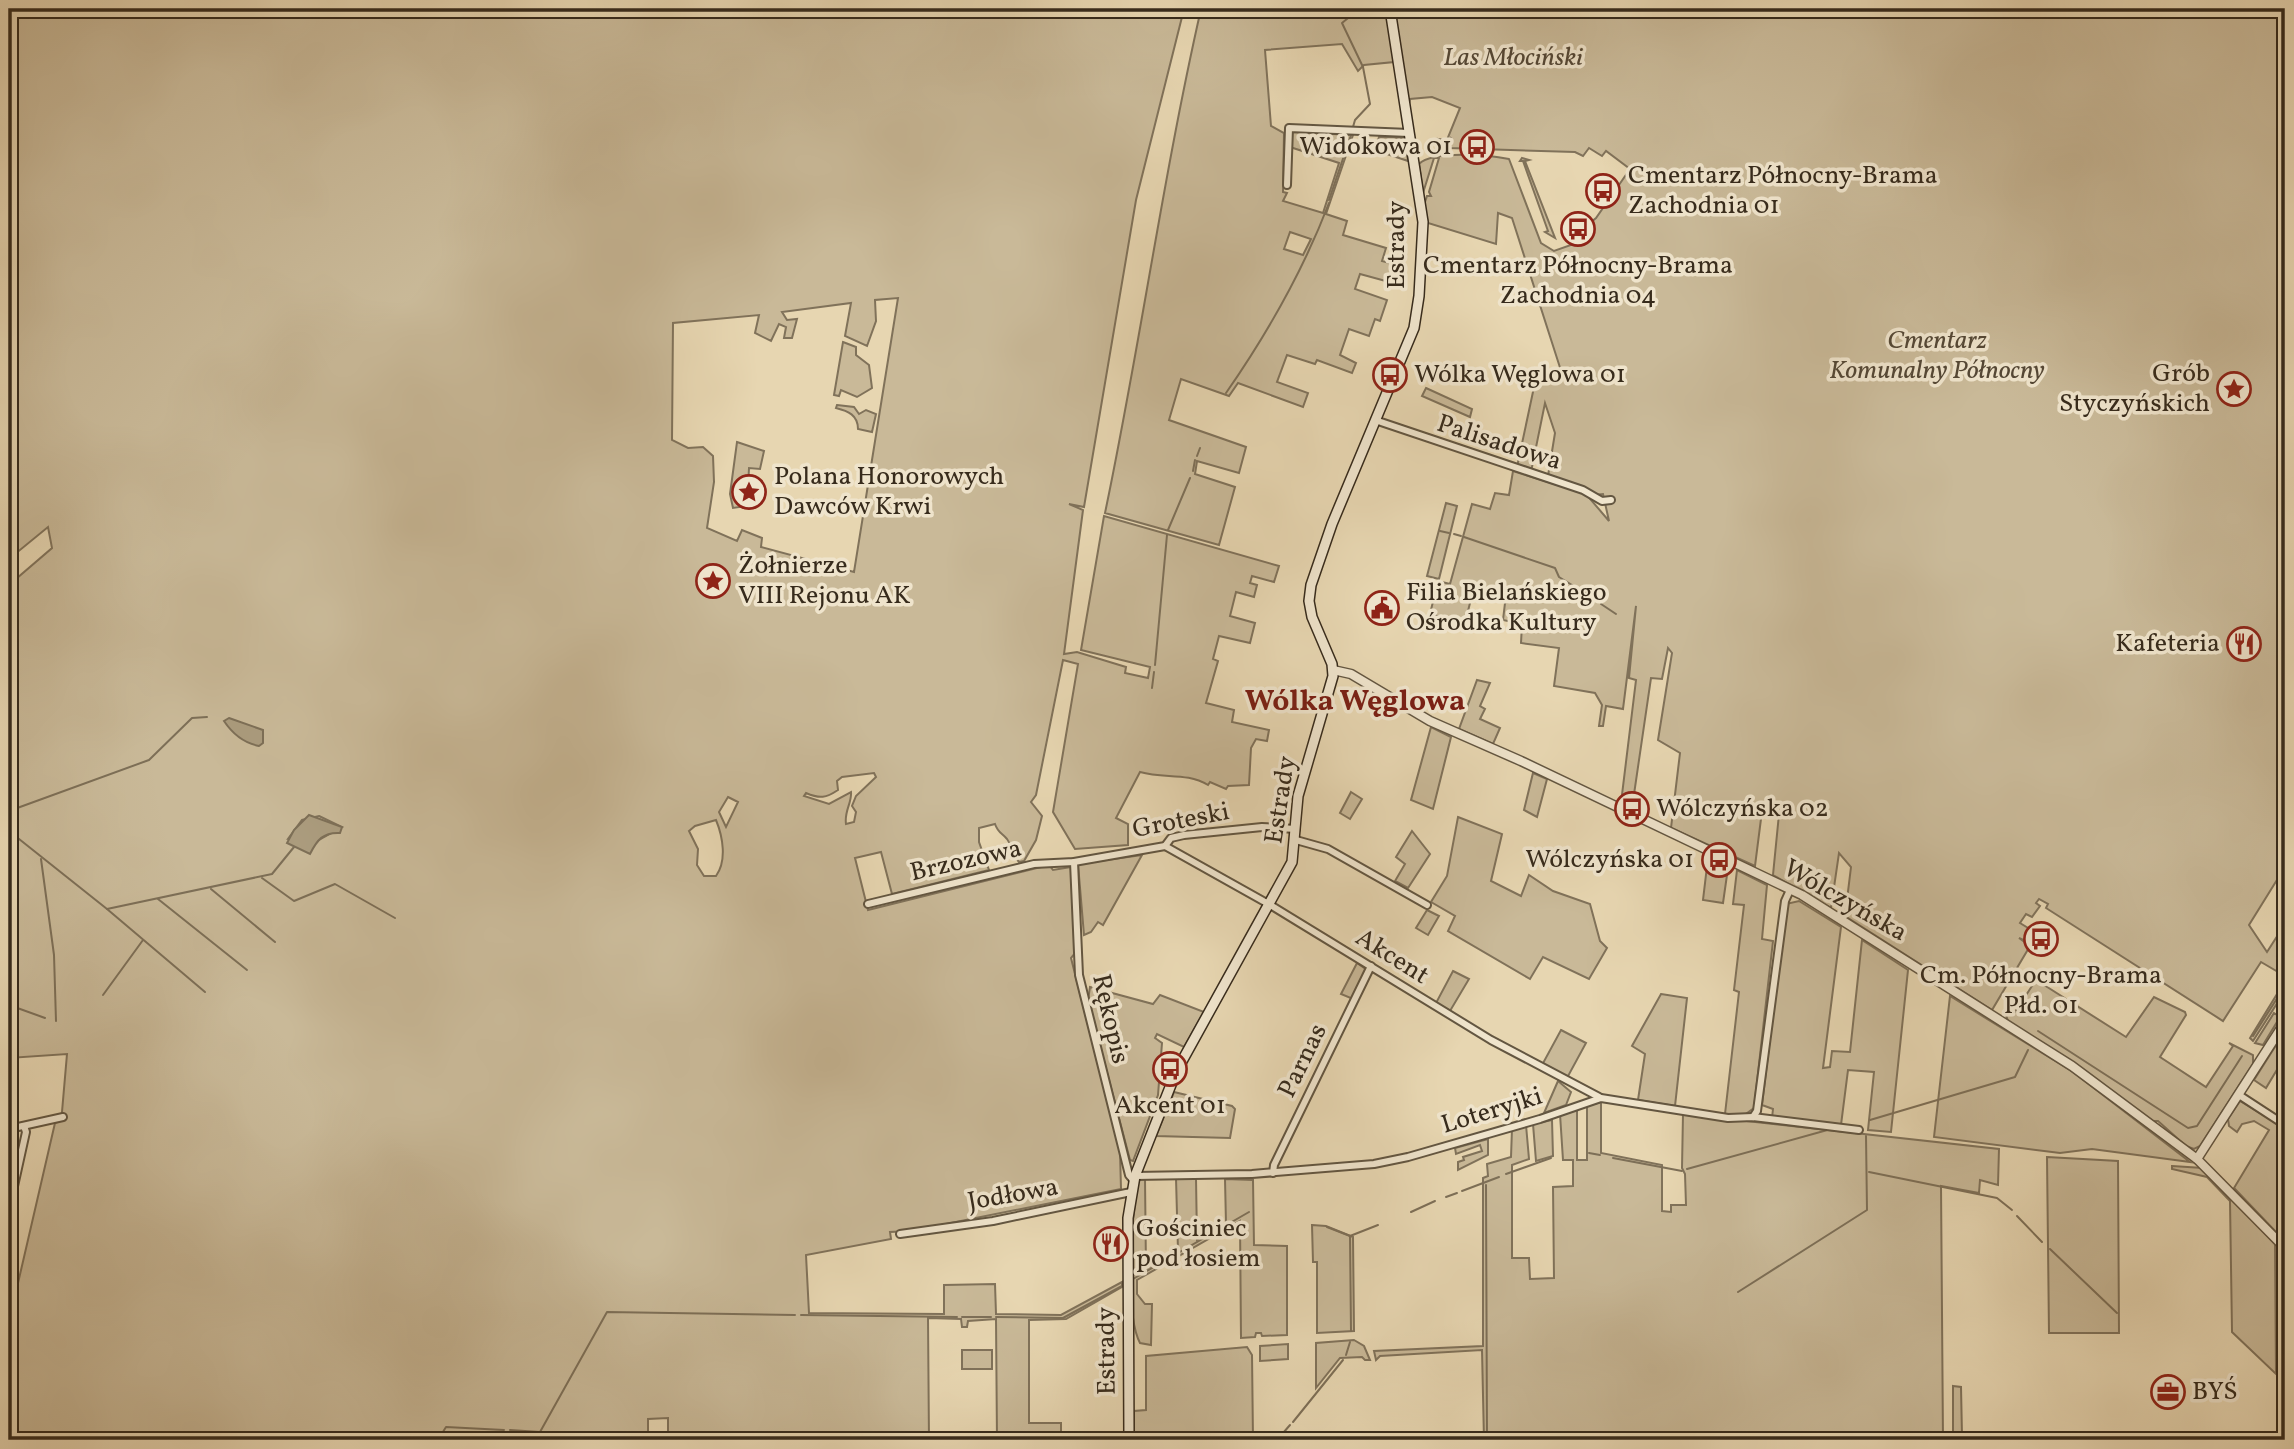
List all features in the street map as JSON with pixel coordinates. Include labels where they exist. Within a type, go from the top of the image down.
[{"type":"main road","name":"Estrady","points":[[1129,1440],[1127,1264],[1134,1179],[1176,1072],[1292,862],[1298,796],[1333,670],[1312,617],[1309,593],[1324,544],[1417,315],[1423,239],[1390,9]]},
{"type":"street","points":[[1287,185],[1289,128],[1409,134]]},
{"type":"street","name":"Palisadowa","points":[[1375,421],[1583,490],[1602,501],[1611,500]]},
{"type":"street","name":"Wólczyńska","points":[[1333,670],[1351,674],[1430,721],[1521,761],[1790,890],[2072,1066],[2197,1159],[2285,1248]]},
{"type":"street","name":"Groteski","points":[[1074,862],[1165,846],[1173,837],[1262,827],[1296,829]]},
{"type":"street","points":[[1296,841],[1328,849],[1427,905]]},
{"type":"street","name":"Akcent","points":[[1165,846],[1371,966],[1491,1040],[1601,1098]]},
{"type":"street","name":"Brzozowa","points":[[868,904],[1034,864],[1074,862]]},
{"type":"street","name":"Rękopis","points":[[1074,862],[1079,975],[1129,1175],[1134,1179]]},
{"type":"street","points":[[1753,1116],[1756,1111],[1785,901],[1790,890]]},
{"type":"street","name":"Parnas","points":[[1273,1172],[1274,1165],[1371,966]]},
{"type":"street","points":[[2197,1159],[2285,1022]]},
{"type":"street","points":[[2239,1095],[2285,1125]]},
{"type":"street","name":"Loteryjki","points":[[1134,1179],[1367,1165],[1408,1157],[1601,1098],[1728,1118],[1753,1116],[1859,1130]]},
{"type":"street","points":[[9,1129],[63,1117]]},
{"type":"street","points":[[9,1209],[26,1132],[24,1126]]},
{"type":"street","name":"Jodłowa","points":[[900,1234],[993,1221],[1131,1192]]},
{"type":"green space","points":[[9,9],[1184,9],[1136,200],[1084,507],[1069,504],[1083,510],[1064,654],[1077,652],[1126,667],[1125,673],[1148,678],[1150,667],[1081,650],[1104,516],[1279,566],[1274,582],[1252,576],[1250,583],[1257,585],[1254,597],[1236,592],[1230,616],[1255,623],[1250,643],[1219,636],[1213,659],[1218,661],[1206,703],[1234,710],[1232,722],[1269,730],[1267,741],[1256,739],[1251,748],[1249,785],[1228,786],[1226,789],[1192,778],[1140,772],[1116,818],[1128,824],[1128,845],[1075,849],[1053,812],[1078,664],[1063,660],[1036,795],[1031,802],[1042,816],[1036,840],[1024,861],[1019,862],[1007,839],[995,824],[979,828],[979,842],[989,870],[892,894],[881,852],[855,858],[868,910],[1049,865],[1053,870],[1071,867],[1076,952],[1071,958],[1120,1152],[1121,1189],[911,1231],[890,1232],[891,1239],[806,1255],[809,1313],[944,1314],[944,1285],[995,1284],[996,1314],[1061,1315],[1122,1282],[1122,1287],[1066,1319],[1029,1320],[1029,1423],[1061,1423],[1061,1440],[997,1440],[996,1319],[968,1321],[967,1327],[962,1327],[961,1319],[928,1318],[929,1440],[668,1440],[668,1418],[648,1419],[648,1440],[9,1440],[9,1322],[55,1123],[65,1119],[62,1112],[67,1054],[9,1058],[9,585],[52,548],[48,527],[9,559]],"holes":[[[898,298],[854,572],[761,547],[762,538],[742,530],[737,541],[707,528],[714,482],[713,456],[703,447],[688,448],[672,440],[673,323],[759,315],[755,333],[771,341],[779,324],[786,327],[784,338],[792,338],[797,319],[787,320],[782,312],[851,303],[845,336],[867,346],[876,321],[875,300]],[[874,773],[876,777],[856,796],[852,806],[856,812],[854,822],[846,824],[851,792],[829,804],[804,796],[806,793],[819,797],[830,795],[838,790],[837,781],[842,777]],[[728,797],[738,802],[726,827],[719,812]],[[319,816],[342,827],[317,841],[288,839],[302,820]],[[716,820],[723,849],[722,863],[716,876],[704,876],[697,865],[698,849],[689,831],[695,826]]]},
{"type":"green space","points":[[1201,9],[1387,9],[1394,62],[1364,65],[1358,71],[1342,44],[1265,50],[1271,126],[1284,133],[1283,192],[1287,193],[1283,201],[1323,213],[1339,163],[1290,147],[1292,132],[1353,135],[1326,214],[1347,221],[1343,235],[1386,248],[1382,261],[1398,265],[1393,283],[1360,274],[1355,289],[1387,300],[1380,321],[1375,319],[1369,336],[1349,329],[1340,355],[1356,363],[1352,373],[1317,360],[1315,364],[1287,355],[1277,382],[1308,393],[1303,407],[1238,383],[1229,396],[1181,379],[1169,420],[1246,447],[1239,473],[1197,461],[1195,474],[1235,487],[1219,545],[1105,513]],"holes":[[[1290,232],[1311,239],[1303,255],[1284,249]]]},
{"type":"green space","name":"Cmentarz Komunalny Północny","points":[[1392,9],[2285,9],[2285,867],[2249,925],[2267,952],[2285,924],[2285,976],[2261,962],[2223,1021],[2046,908],[2048,904],[2039,899],[2036,903],[2040,906],[2032,917],[2026,914],[2020,923],[2038,934],[2032,944],[2019,938],[2030,946],[1992,1010],[1845,916],[1851,867],[1839,853],[1831,908],[1773,875],[1779,814],[1762,811],[1755,866],[1671,828],[1680,753],[1658,740],[1672,653],[1668,648],[1662,679],[1651,678],[1632,808],[1621,803],[1636,680],[1629,678],[1636,606],[1623,709],[1606,706],[1603,726],[1599,726],[1602,705],[1595,693],[1554,686],[1559,648],[1521,643],[1522,624],[1503,620],[1505,603],[1500,598],[1472,595],[1464,627],[1440,621],[1441,617],[1430,614],[1438,581],[1450,584],[1472,504],[1490,509],[1495,493],[1509,495],[1513,471],[1586,494],[1609,521],[1603,494],[1593,495],[1548,476],[1555,433],[1545,403],[1531,472],[1517,467],[1537,373],[1564,380],[1512,218],[1498,213],[1496,244],[1428,223],[1424,205],[1427,196],[1431,196],[1429,192],[1439,158],[1434,158],[1423,193],[1419,164],[1436,157],[1449,155],[1509,159],[1541,243],[1554,251],[1571,245],[1577,235],[1581,237],[1578,233],[1586,221],[1590,223],[1596,218],[1630,169],[1606,151],[1602,156],[1589,148],[1583,156],[1575,152],[1449,148],[1451,137],[1445,148],[1441,149],[1438,139],[1447,140],[1460,108],[1432,97],[1410,99],[1408,109]]},
{"type":"green space","points":[[1379,137],[1405,138],[1408,161],[1375,150]]},
{"type":"green space","points":[[1522,158],[1529,160],[1525,161],[1555,238],[1545,232],[1548,231],[1523,161],[1520,161]]},
{"type":"green space","points":[[843,342],[856,347],[856,355],[869,365],[872,388],[857,397],[841,390],[839,396],[834,395]]},
{"type":"green space","points":[[1426,388],[1472,409],[1470,417],[1422,396]]},
{"type":"green space","points":[[837,405],[854,407],[859,414],[866,410],[876,414],[872,432],[858,429],[854,417],[836,408]]},
{"type":"green space","points":[[737,442],[764,451],[760,469],[749,468],[747,506],[733,508],[730,494]]},
{"type":"green space","points":[[1446,503],[1457,506],[1439,579],[1427,576]]},
{"type":"green space","points":[[1477,680],[1490,683],[1480,706],[1485,709],[1480,719],[1500,728],[1493,744],[1459,729]]},
{"type":"green space","points":[[1431,727],[1451,737],[1433,809],[1411,800]]},
{"type":"green space","points":[[1533,773],[1547,779],[1537,817],[1524,810]]},
{"type":"green space","points":[[1351,792],[1362,799],[1350,819],[1340,813]]},
{"type":"green space","points":[[1458,817],[1502,834],[1491,881],[1521,896],[1529,875],[1553,891],[1590,904],[1600,941],[1607,948],[1589,979],[1543,957],[1530,979],[1448,931],[1455,916],[1431,902],[1447,876]]},
{"type":"green space","points":[[1412,831],[1430,854],[1408,888],[1395,881],[1405,864],[1396,857]]},
{"type":"green space","points":[[1142,855],[1103,925],[1098,922],[1091,932],[1084,935],[1078,864]]},
{"type":"green space","points":[[1708,858],[1728,868],[1723,903],[1703,900]]},
{"type":"green space","points":[[1737,870],[1767,885],[1762,939],[1773,941],[1754,1108],[1743,1116],[1725,1114],[1739,992],[1734,990],[1744,905],[1733,904]]},
{"type":"green space","points":[[1799,901],[1841,927],[1823,1068],[1830,1067],[1832,1051],[1850,1052],[1862,940],[1908,970],[1891,1132],[1868,1130],[1874,1072],[1848,1070],[1841,1125],[1772,1118],[1773,1109],[1762,1105],[1786,904]]},
{"type":"green space","points":[[1427,910],[1439,916],[1428,935],[1416,928]]},
{"type":"green space","points":[[1357,963],[1367,970],[1353,999],[1341,994]]},
{"type":"green space","points":[[1453,971],[1469,979],[1450,1011],[1436,1003]]},
{"type":"green space","points":[[2033,978],[2126,1037],[2154,997],[2185,1012],[2186,1015],[2160,1057],[2206,1087],[2233,1046],[2229,1043],[2253,1055],[2253,1064],[2200,1146],[2194,1149],[2186,1146],[2158,1121],[2151,1121],[2008,1021],[2006,1015],[2010,1010],[2015,1012],[2032,986],[2027,982]]},
{"type":"green space","points":[[2285,981],[2285,991],[2253,1041],[2250,1038]]},
{"type":"green space","points":[[1090,987],[1153,1004],[1160,995],[1204,1012],[1184,1047],[1157,1034],[1155,1038],[1162,1043],[1158,1095],[1133,1161],[1130,1160],[1088,1000]]},
{"type":"green space","points":[[1661,994],[1687,998],[1675,1106],[1638,1100],[1645,1054],[1632,1046]]},
{"type":"green space","points":[[1950,996],[2073,1072],[2190,1162],[2092,1149],[2060,1153],[1934,1137]]},
{"type":"green space","points":[[2274,1013],[2280,1017],[2263,1045],[2255,1043]]},
{"type":"green space","points":[[1561,1030],[1586,1043],[1567,1078],[1542,1065]]},
{"type":"green space","points":[[2285,1031],[2285,1071],[2278,1068],[2266,1088],[2254,1080]]},
{"type":"green space","points":[[1558,1081],[1571,1092],[1566,1105],[1544,1113]]},
{"type":"green space","points":[[1174,1092],[1232,1106],[1235,1109],[1230,1138],[1156,1136]]},
{"type":"green space","points":[[2240,1101],[2285,1128],[2285,1219],[2277,1233],[2234,1188],[2269,1130],[2254,1121],[2242,1124],[2237,1132],[2229,1126],[2228,1119]]},
{"type":"green space","points":[[1601,1102],[1601,1153],[1662,1165],[1662,1211],[1671,1212],[1671,1205],[1686,1205],[1685,1174],[1682,1168],[1683,1114],[1999,1149],[1998,1185],[1980,1180],[1979,1193],[1941,1186],[1943,1440],[1484,1440],[1482,1350],[1380,1356],[1376,1360],[1374,1351],[1483,1346],[1483,1178],[1488,1176],[1487,1164],[1511,1157],[1512,1129],[1526,1125],[1529,1159],[1512,1165],[1512,1258],[1529,1258],[1530,1279],[1554,1278],[1553,1187],[1573,1186],[1573,1160],[1563,1160],[1560,1114],[1577,1109],[1577,1160],[1587,1160],[1587,1106]]},
{"type":"green space","points":[[1552,1120],[1553,1156],[1536,1161],[1533,1124]]},
{"type":"green space","points":[[1488,1139],[1488,1155],[1458,1170],[1458,1162],[1464,1160],[1463,1157],[1482,1151],[1480,1145],[1456,1154],[1455,1148]]},
{"type":"green space","points":[[2047,1157],[2118,1161],[2119,1333],[2049,1333]]},
{"type":"green space","points":[[2172,1166],[2203,1168],[2275,1244],[2276,1374],[2232,1332],[2230,1201],[2207,1177],[2172,1169]]},
{"type":"green space","points":[[1176,1178],[1196,1178],[1197,1240],[1226,1224],[1225,1179],[1253,1180],[1254,1245],[1287,1246],[1287,1335],[1262,1336],[1261,1333],[1256,1333],[1255,1337],[1241,1338],[1240,1221],[1137,1280],[1137,1294],[1145,1304],[1152,1304],[1151,1345],[1140,1343],[1135,1329],[1131,1288],[1132,1239],[1138,1180],[1145,1179],[1146,1269],[1178,1251]]},
{"type":"green space","points":[[1312,1225],[1326,1226],[1353,1237],[1354,1331],[1317,1333],[1317,1262],[1313,1262]]},
{"type":"green space","points":[[1354,1340],[1364,1346],[1370,1360],[1362,1357],[1340,1358],[1316,1388],[1316,1343]]},
{"type":"green space","points":[[1288,1344],[1288,1359],[1260,1361],[1260,1346]]},
{"type":"green space","points":[[1247,1347],[1252,1355],[1253,1440],[1134,1440],[1134,1411],[1146,1410],[1146,1356]]},
{"type":"green space","points":[[962,1350],[992,1350],[992,1369],[962,1369]]},
{"type":"green space","points":[[1953,1386],[1961,1387],[1962,1436],[1953,1439]]},
{"type":"shaded area","points":[[229,718],[263,730],[263,743],[259,746],[239,737],[224,721]]},
{"type":"shaded area","points":[[309,815],[342,827],[340,833],[321,838],[310,854],[287,843],[294,830]]},
{"type":"waterway","points":[[1353,14],[1342,23],[1363,67],[1370,104],[1355,120],[1353,127]]},
{"type":"waterway","points":[[1329,200],[1351,135]]},
{"type":"waterway","points":[[1226,393],[1283,301],[1308,253],[1329,203]]},
{"type":"waterway","points":[[1197,456],[1200,448]]},
{"type":"waterway","points":[[1193,471],[1195,460]]},
{"type":"waterway","points":[[1168,530],[1190,478]]},
{"type":"waterway","points":[[1440,531],[1449,533]]},
{"type":"waterway","points":[[1454,534],[1461,536]]},
{"type":"waterway","points":[[1155,665],[1167,535]]},
{"type":"waterway","points":[[1464,537],[1555,568],[1559,577],[1598,601]]},
{"type":"waterway","points":[[1601,604],[1616,614]]},
{"type":"waterway","points":[[1152,688],[1154,672]]},
{"type":"waterway","points":[[9,811],[149,760],[192,718],[207,717]]},
{"type":"waterway","points":[[9,831],[107,909],[272,874],[294,847]]},
{"type":"waterway","points":[[41,859],[54,955],[56,1021]]},
{"type":"waterway","points":[[262,878],[294,901],[335,884],[395,918]]},
{"type":"waterway","points":[[211,889],[275,942]]},
{"type":"waterway","points":[[158,899],[247,970]]},
{"type":"waterway","points":[[107,909],[205,992]]},
{"type":"waterway","points":[[103,995],[143,940]]},
{"type":"waterway","points":[[2253,1036],[2285,986]]},
{"type":"waterway","points":[[9,1005],[45,1018]]},
{"type":"waterway","points":[[2038,1031],[2188,1128],[2197,1126],[2242,1056]]},
{"type":"waterway","points":[[1870,1120],[2015,1077],[2028,1050]]},
{"type":"waterway","points":[[1687,1169],[1831,1129]]},
{"type":"waterway","points":[[1738,1292],[1867,1210],[1866,1136]]},
{"type":"waterway","points":[[1589,1153],[1600,1155]]},
{"type":"waterway","points":[[1506,1174],[1551,1158]]},
{"type":"waterway","points":[[1613,1158],[1682,1171]]},
{"type":"waterway","points":[[1869,1172],[1997,1198],[2012,1210]]},
{"type":"waterway","points":[[1462,1191],[1499,1177]]},
{"type":"waterway","points":[[1486,1185],[1487,1440]]},
{"type":"waterway","points":[[1446,1197],[1457,1193]]},
{"type":"waterway","points":[[1411,1212],[1435,1201]]},
{"type":"waterway","points":[[1133,1279],[1249,1212]]},
{"type":"waterway","points":[[2017,1216],[2042,1242]]},
{"type":"waterway","points":[[1327,1227],[1350,1236],[1378,1225]]},
{"type":"waterway","points":[[1350,1236],[1351,1331]]},
{"type":"waterway","points":[[2050,1249],[2117,1313]]},
{"type":"waterway","points":[[996,1317],[1063,1318],[1122,1286]]},
{"type":"waterway","points":[[510,1430],[540,1432],[607,1312],[795,1315]]},
{"type":"waterway","points":[[801,1315],[957,1317]]},
{"type":"waterway","points":[[962,1317],[991,1317]]},
{"type":"waterway","points":[[1346,1355],[1350,1342]]},
{"type":"waterway","points":[[1293,1422],[1343,1360]]},
{"type":"waterway","points":[[1277,1440],[1290,1425]]},
{"type":"waterway","points":[[438,1440],[446,1427],[504,1430]]},
{"type":"place","name":"Widokowa 01","points":[[1477,147]]},
{"type":"place","name":"Cmentarz Północny-Brama Zachodnia 01","points":[[1603,191]]},
{"type":"place","name":"Cmentarz Północny-Brama Zachodnia 04","points":[[1578,229]]},
{"type":"place","name":"Wólka Węglowa 01","points":[[1390,375]]},
{"type":"place","name":"Grób Styczyńskich","points":[[2234,389]]},
{"type":"place","name":"Polana Honorowych Dawców Krwi","points":[[749,492]]},
{"type":"place","name":"Żołnierze VIII Rejonu AK","points":[[713,581]]},
{"type":"place","name":"Filia Bielańskiego Ośrodka Kultury","points":[[1382,608]]},
{"type":"place","name":"Kafeteria","points":[[2244,644]]},
{"type":"place","name":"Wólczyńska 02","points":[[1632,809]]},
{"type":"place","name":"Wólczyńska 01","points":[[1719,860]]},
{"type":"place","name":"Cm. Północny-Brama Płd. 01","points":[[2041,939]]},
{"type":"place","name":"Akcent 01","points":[[1170,1069]]},
{"type":"place","name":"Gościniec pod łosiem","points":[[1111,1244]]},
{"type":"place","name":"BYŚ","points":[[2168,1392]]},
{"type":"district","name":"Wólka Węglowa","points":[[1355,702]]},
{"type":"park label","name":"Las Młociński","points":[[1513,58]]}]
